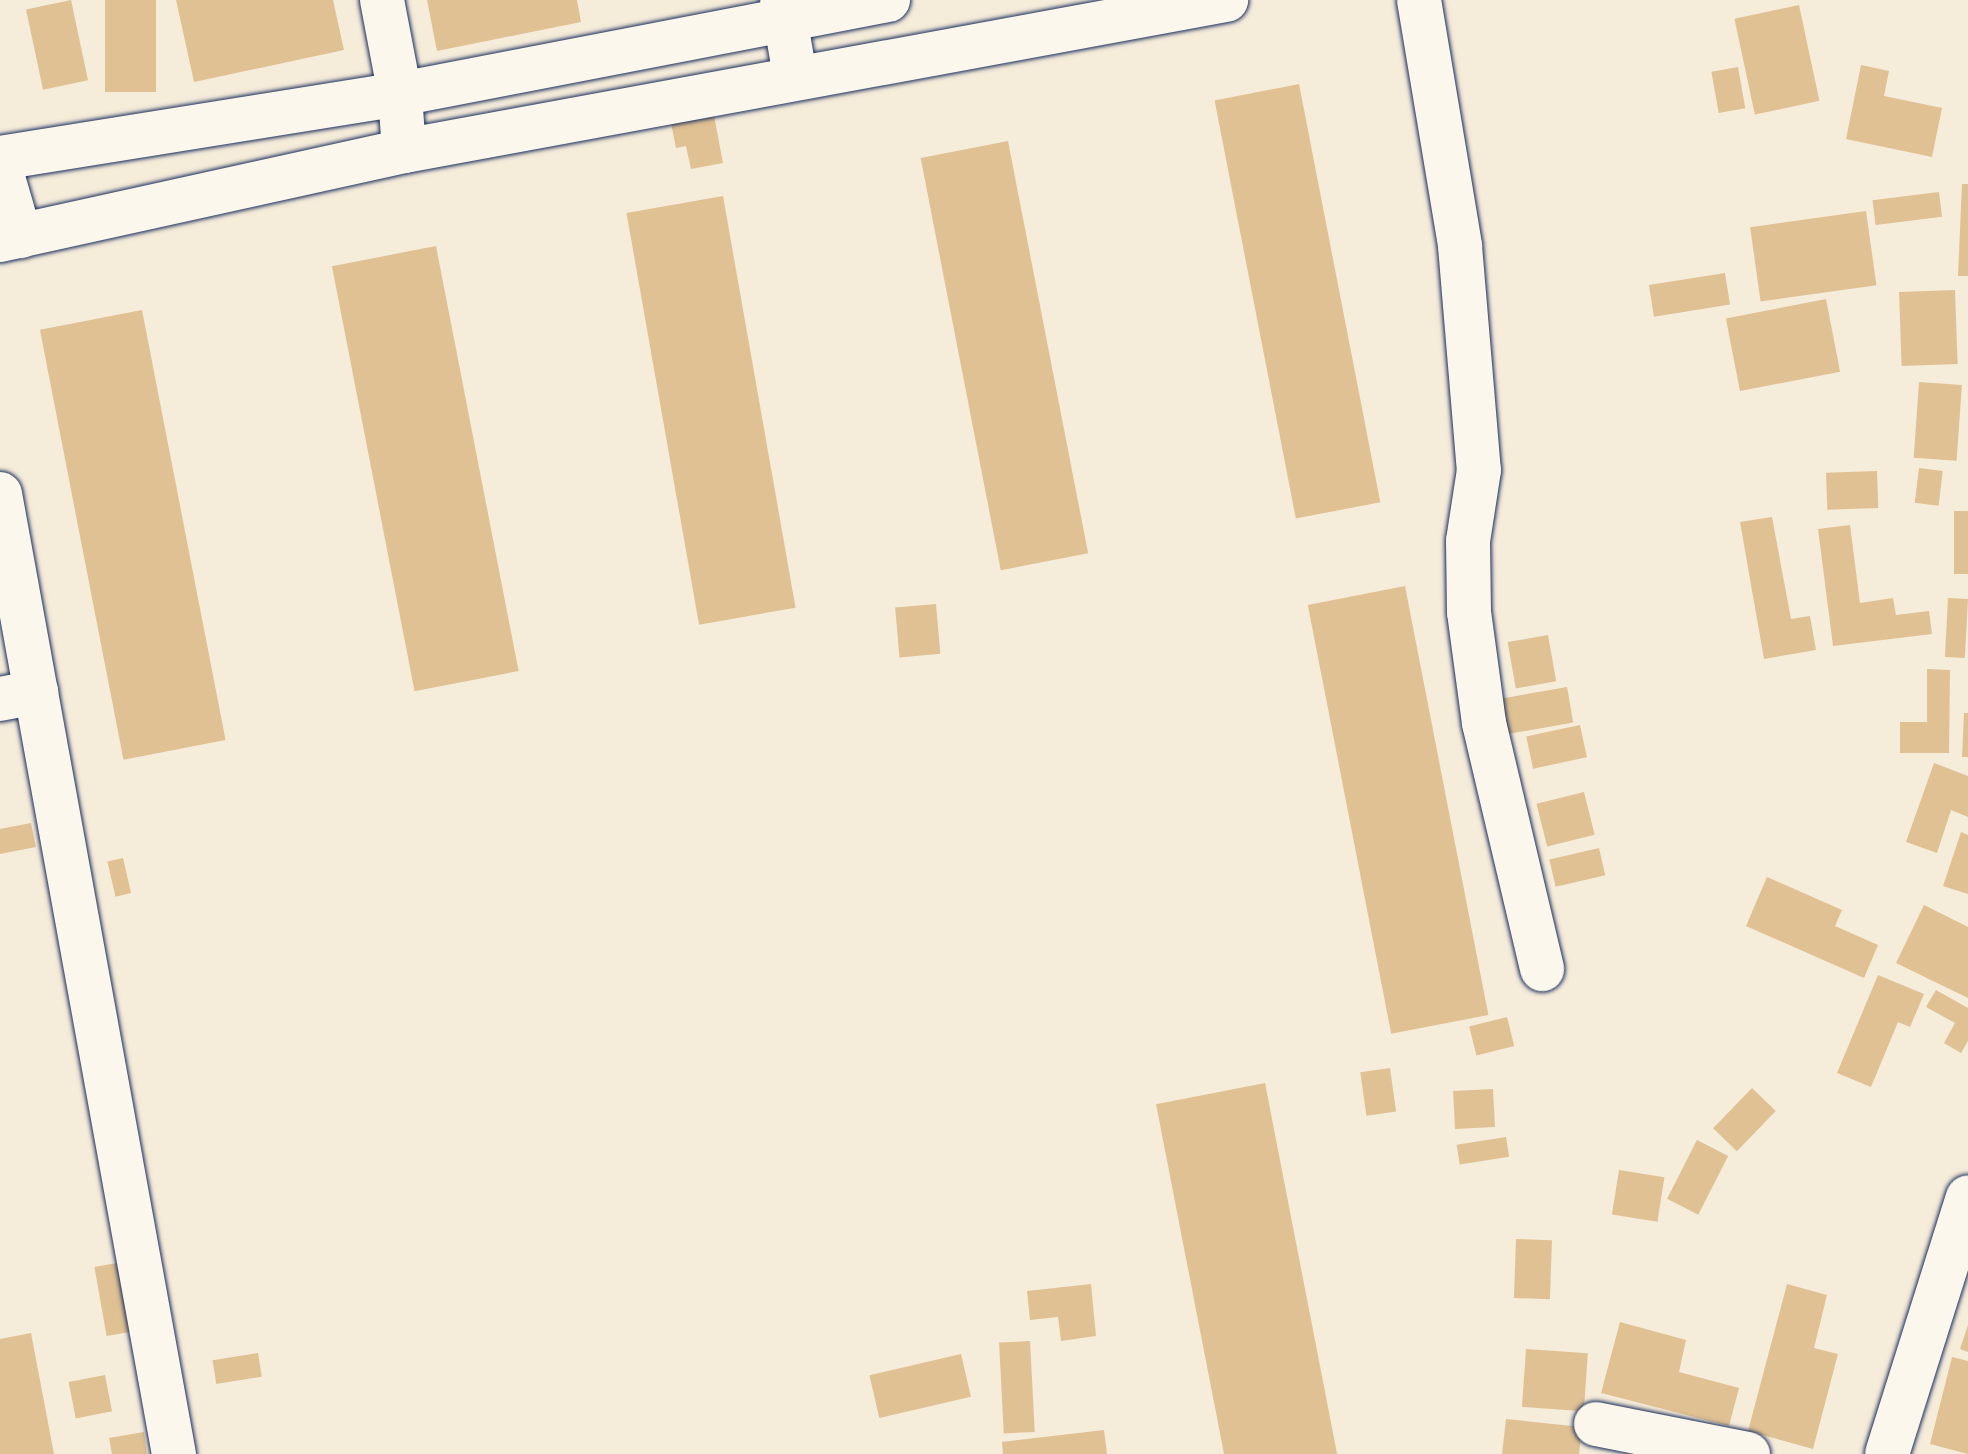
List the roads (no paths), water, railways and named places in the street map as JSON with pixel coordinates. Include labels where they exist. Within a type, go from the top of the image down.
[{"type":"street","points":[[382,0],[400,94],[404,151]]},
{"type":"street","points":[[0,158],[400,94],[784,10],[888,0]]},
{"type":"street","points":[[1419,0],[1460,246],[1477,440],[1469,612],[1484,723],[1542,969]]},
{"type":"street","points":[[0,167],[10,238],[404,151],[795,76],[1218,1]]},
{"type":"street","points":[[784,10],[795,76]]},
{"type":"street","points":[[0,494],[18,696],[174,1454]]},
{"type":"street","points":[[1887,1454],[1968,1197]]},
{"type":"street","points":[[1596,1424],[1748,1454]]}]
